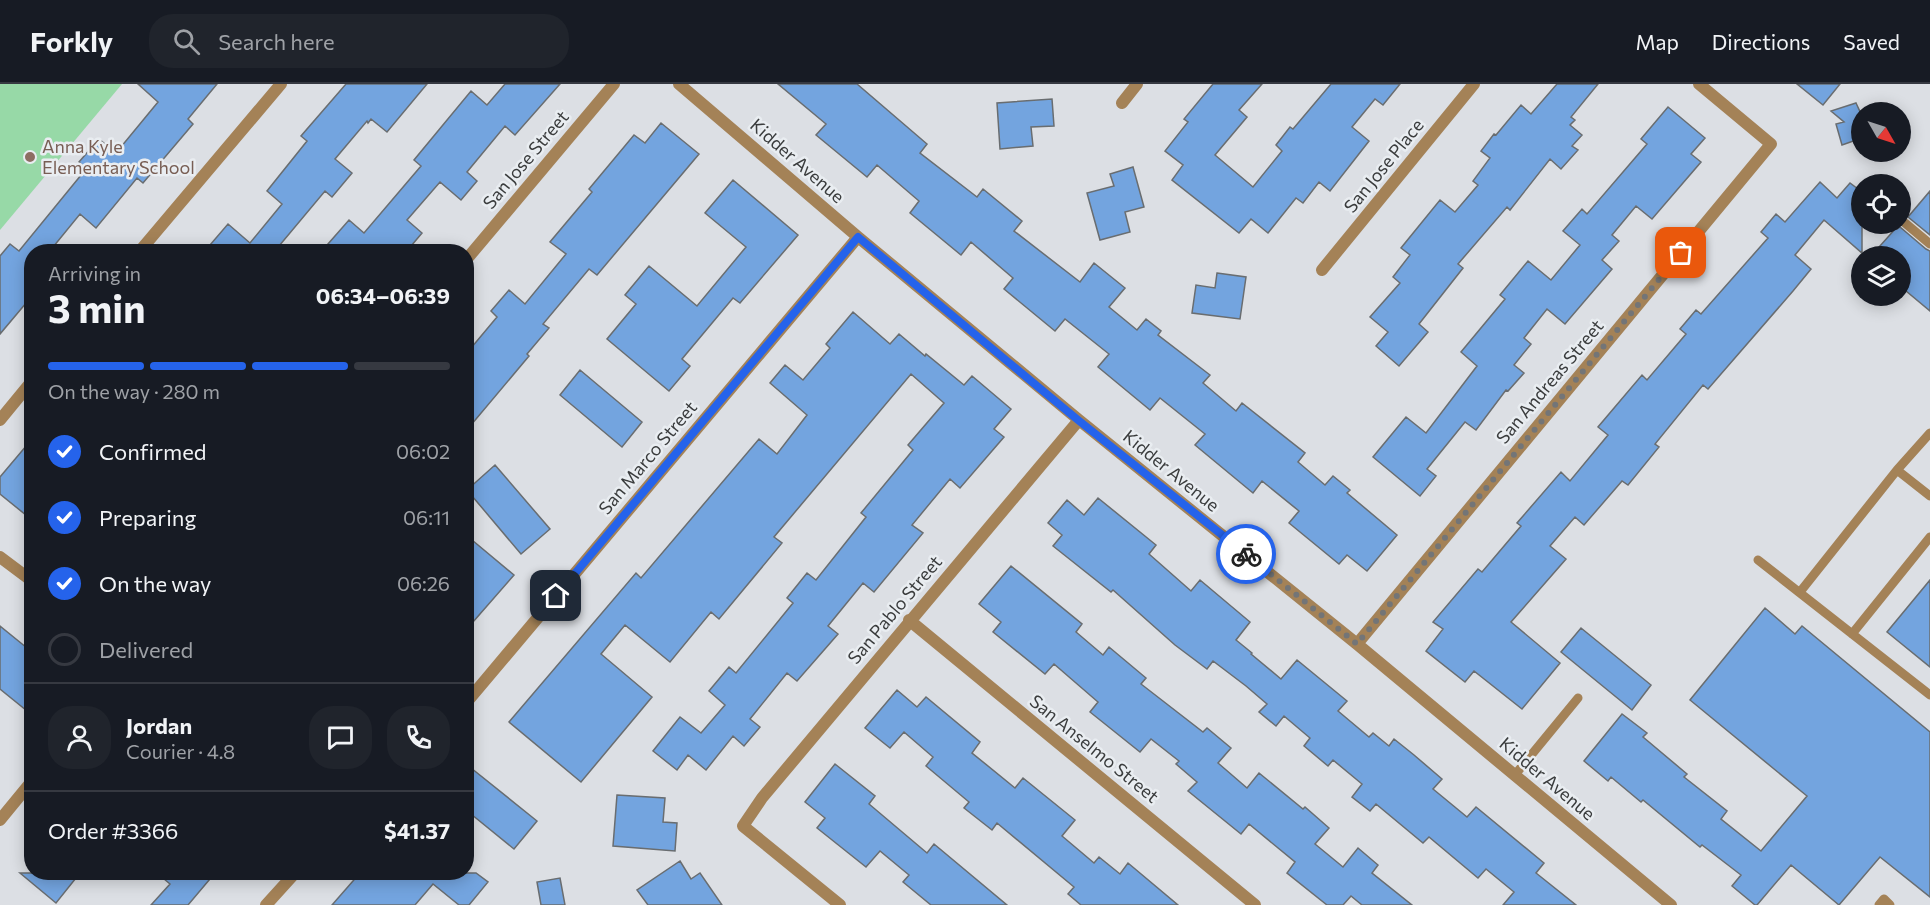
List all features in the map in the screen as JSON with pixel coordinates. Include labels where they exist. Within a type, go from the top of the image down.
[{"type":"street","points":[[146,244],[281,84]]},
{"type":"street","name":"San Jose Street","points":[[474,250],[614,84]]},
{"type":"street","name":"Kidder Avenue","points":[[679,84],[1078,420],[1357,644],[1671,905]]},
{"type":"street","points":[[1122,103],[1137,84]]},
{"type":"street","name":"San Jose Place","points":[[1322,270],[1474,84]]},
{"type":"street","name":"San Andreas Street","points":[[1357,644],[1771,144],[1699,84]]},
{"type":"street","name":"San Marco Street","points":[[474,693],[858,237]]},
{"type":"street","points":[[0,420],[24,391]]},
{"type":"street","name":"San Pablo Street","points":[[840,905],[743,826],[762,798],[1078,420]]},
{"type":"street","points":[[0,557],[24,575]]},
{"type":"street","name":"San Anselmo Street","points":[[909,620],[1255,905]]},
{"type":"street","points":[[0,820],[24,792]]},
{"type":"street","points":[[266,905],[289,880]]},
{"type":"lane","points":[[1911,228],[1930,244]]},
{"type":"lane","points":[[1800,592],[1930,433]]},
{"type":"lane","points":[[1898,470],[1930,496]]},
{"type":"lane","points":[[1852,634],[1930,537]]},
{"type":"lane","points":[[1758,560],[1930,695]]},
{"type":"lane","points":[[1514,776],[1578,698]]},
{"type":"lane","points":[[1879,905],[1884,899],[1890,905]]},
{"type":"green space","name":"Anna Kyle Elementary School","points":[[0,84],[122,84],[0,230]]},
{"type":"building","points":[[138,84],[217,84],[188,119],[193,124],[143,183],[137,178],[96,228],[80,214],[56,244],[25,244],[86,169],[79,162],[99,139],[116,153],[158,102]]},
{"type":"building","points":[[346,84],[427,84],[387,132],[371,119],[368,123],[367,121],[335,159],[352,173],[332,197],[325,191],[281,244],[211,244],[228,224],[250,243],[282,204],[267,191],[307,141],[301,136]]},
{"type":"building","points":[[505,84],[560,84],[515,135],[505,126],[467,172],[477,181],[461,200],[440,182],[407,220],[422,233],[413,244],[328,244],[349,220],[364,233],[421,166],[414,160],[471,91],[487,105]]},
{"type":"building","points":[[778,84],[857,84],[927,144],[920,153],[977,197],[983,189],[1022,221],[1014,231],[1080,282],[1094,263],[1125,288],[1109,307],[1137,330],[1146,319],[1161,331],[1158,335],[1210,375],[1203,383],[1236,411],[1242,403],[1305,453],[1298,462],[1325,485],[1333,476],[1350,490],[1347,493],[1397,535],[1367,571],[1347,555],[1339,564],[1289,523],[1299,511],[1262,481],[1253,493],[1195,445],[1205,434],[1160,398],[1150,410],[1098,367],[1109,354],[1065,319],[1055,331],[1004,289],[1013,278],[971,242],[961,255],[910,213],[919,201],[877,165],[867,177],[816,135],[826,124]]},
{"type":"building","points":[[1213,84],[1262,84],[1239,110],[1247,117],[1215,155],[1253,187],[1282,151],[1276,145],[1290,127],[1293,129],[1331,84],[1400,84],[1383,105],[1375,99],[1352,127],[1369,141],[1330,191],[1319,182],[1303,203],[1296,198],[1268,233],[1251,219],[1239,233],[1172,180],[1183,165],[1165,151],[1188,122],[1184,119]]},
{"type":"building","points":[[1557,84],[1598,84],[1571,117],[1575,120],[1570,125],[1582,135],[1572,146],[1578,150],[1561,169],[1550,159],[1510,210],[1507,207],[1458,264],[1463,268],[1419,324],[1428,332],[1399,366],[1376,346],[1388,332],[1370,317],[1400,283],[1393,277],[1410,255],[1401,248],[1440,200],[1455,212],[1478,185],[1473,181],[1490,158],[1481,151],[1494,134],[1496,135],[1521,105],[1531,114]]},
{"type":"building","points":[[1797,84],[1840,84],[1823,105]]},
{"type":"building","points":[[1052,99],[1054,126],[1031,127],[1033,146],[1000,149],[997,103]]},
{"type":"building","points":[[1851,105],[1851,142],[1842,145],[1836,124],[1844,122],[1831,111]]},
{"type":"building","points":[[1668,107],[1705,138],[1691,154],[1701,162],[1652,219],[1636,206],[1612,235],[1619,241],[1602,260],[1612,269],[1565,324],[1547,309],[1524,338],[1531,344],[1514,365],[1524,373],[1508,391],[1506,390],[1476,430],[1465,422],[1427,469],[1436,476],[1420,496],[1373,457],[1406,417],[1426,433],[1477,366],[1461,352],[1505,299],[1500,295],[1528,261],[1551,280],[1580,245],[1563,231],[1582,209],[1587,214],[1647,144],[1641,139]]},
{"type":"building","points":[[661,123],[699,154],[597,275],[589,269],[543,324],[549,328],[527,354],[529,356],[474,421],[474,344],[497,317],[491,311],[509,290],[525,304],[566,254],[550,242],[592,192],[589,189],[634,135],[645,143]]},
{"type":"building","points":[[1133,167],[1144,207],[1125,212],[1130,232],[1100,240],[1087,193],[1114,186],[1110,174]]},
{"type":"building","points":[[733,180],[798,235],[740,303],[733,298],[682,359],[690,366],[669,391],[607,339],[636,304],[625,295],[649,266],[697,306],[746,247],[705,213]]},
{"type":"building","points":[[1820,182],[1837,198],[1850,183],[1851,234],[1862,234],[1862,246],[1854,246],[1824,220],[1795,255],[1811,269],[1793,291],[1708,389],[1703,385],[1655,444],[1659,447],[1628,485],[1622,481],[1584,525],[1575,517],[1550,546],[1566,559],[1511,622],[1560,663],[1522,709],[1474,671],[1465,682],[1426,651],[1443,629],[1433,622],[1478,569],[1482,572],[1521,526],[1517,523],[1561,472],[1570,481],[1608,435],[1598,427],[1642,375],[1647,380],[1686,334],[1680,329],[1696,310],[1701,314],[1768,238],[1761,232],[1776,214],[1785,222]]},
{"type":"building","points":[[1930,191],[1930,235],[1911,219],[1911,213]]},
{"type":"building","points":[[1891,234],[1908,234],[1930,251],[1930,311],[1911,295],[1911,246],[1880,246]]},
{"type":"building","points":[[10,244],[19,251],[24,245],[24,306],[0,334],[0,256]]},
{"type":"building","points":[[1217,273],[1246,277],[1240,319],[1192,313],[1196,285],[1215,288]]},
{"type":"building","points":[[853,312],[890,344],[899,334],[964,385],[972,376],[1011,409],[994,429],[1004,437],[960,488],[950,479],[912,525],[923,533],[874,592],[863,583],[828,626],[838,634],[797,681],[787,673],[750,719],[760,727],[744,746],[733,736],[706,770],[688,755],[677,770],[653,751],[680,717],[701,733],[725,705],[709,691],[729,667],[736,673],[793,603],[787,598],[807,573],[816,580],[866,517],[861,513],[913,450],[908,445],[944,403],[911,374],[774,537],[782,543],[719,619],[711,612],[670,662],[625,625],[601,654],[652,697],[581,782],[509,722],[636,573],[641,578],[759,439],[777,454],[807,415],[770,383],[785,365],[803,380],[830,348],[826,344]]},
{"type":"building","points":[[580,370],[642,422],[622,447],[560,395]]},
{"type":"building","points":[[24,448],[24,514],[0,494],[0,477]]},
{"type":"building","points":[[495,465],[550,529],[521,554],[474,498],[474,484]]},
{"type":"building","points":[[1098,498],[1156,545],[1149,554],[1191,591],[1200,580],[1250,622],[1236,640],[1251,654],[1281,679],[1297,660],[1347,701],[1338,711],[1369,737],[1373,733],[1389,746],[1394,739],[1414,755],[1442,779],[1433,789],[1467,817],[1476,807],[1544,863],[1536,873],[1576,905],[1503,905],[1514,892],[1486,869],[1478,878],[1429,837],[1423,843],[1376,804],[1370,811],[1352,797],[1362,784],[1333,760],[1328,766],[1304,746],[1310,738],[1284,716],[1276,726],[1259,712],[1267,704],[1246,686],[1213,661],[1207,669],[1175,645],[1113,590],[1111,592],[1053,546],[1062,535],[1048,523],[1067,500],[1084,515]]},
{"type":"building","points":[[474,542],[514,575],[474,621]]},
{"type":"building","points":[[1011,566],[1082,624],[1076,632],[1103,655],[1109,647],[1146,678],[1141,684],[1203,732],[1207,728],[1231,748],[1218,763],[1247,788],[1259,773],[1329,828],[1315,844],[1343,867],[1358,848],[1378,865],[1372,873],[1412,905],[1362,905],[1351,896],[1343,905],[1327,905],[1287,873],[1295,862],[1249,824],[1241,834],[1188,791],[1197,782],[1176,764],[1179,761],[1151,739],[1140,752],[1090,712],[1098,702],[1054,664],[1045,674],[993,632],[1001,622],[979,604]]},
{"type":"building","points":[[1930,580],[1930,667],[1887,632]]},
{"type":"building","points":[[1765,608],[1795,634],[1802,626],[1930,732],[1930,897],[1880,857],[1839,905],[1791,865],[1755,905],[1732,886],[1741,875],[1702,845],[1700,847],[1643,800],[1641,802],[1611,777],[1608,781],[1584,761],[1622,714],[1647,733],[1643,737],[1687,774],[1684,777],[1727,811],[1721,819],[1761,851],[1807,796],[1690,700]]},
{"type":"building","points":[[0,626],[24,646],[24,708],[0,689]]},
{"type":"building","points":[[1581,628],[1651,685],[1632,710],[1561,652]]},
{"type":"building","points":[[897,690],[917,707],[926,697],[980,742],[972,753],[1015,788],[1023,778],[1075,820],[1062,836],[1094,863],[1099,857],[1120,874],[1128,863],[1178,905],[1081,905],[1068,894],[1074,887],[997,823],[992,830],[964,808],[969,802],[926,766],[933,757],[904,732],[890,748],[865,728]]},
{"type":"building","points":[[835,764],[875,796],[869,804],[927,853],[934,844],[1007,905],[931,905],[903,882],[909,875],[880,851],[866,867],[817,828],[825,818],[805,802]]},
{"type":"building","points":[[474,770],[537,821],[514,849],[474,816]]},
{"type":"building","points":[[617,795],[665,798],[663,822],[677,823],[675,851],[613,846]]},
{"type":"building","points":[[680,861],[691,879],[700,873],[722,905],[648,905],[637,890]]},
{"type":"building","points":[[474,873],[476,873],[488,882],[469,905],[459,905],[433,884],[415,905],[332,905],[354,880],[474,880]]},
{"type":"building","points":[[560,878],[565,905],[541,905],[537,882]]},
{"type":"building","points":[[28,880],[74,880],[56,903]]},
{"type":"building","points":[[165,880],[209,880],[188,905],[151,905],[170,884]]},
{"type":"way so far","points":[[1246,554],[1357,644],[1681,253]]},
{"type":"place","name":"Anna Kyle Elementary School","points":[[30,157]]},
{"type":"route","points":[[556,596],[858,237],[1078,420],[1246,554]]}]
